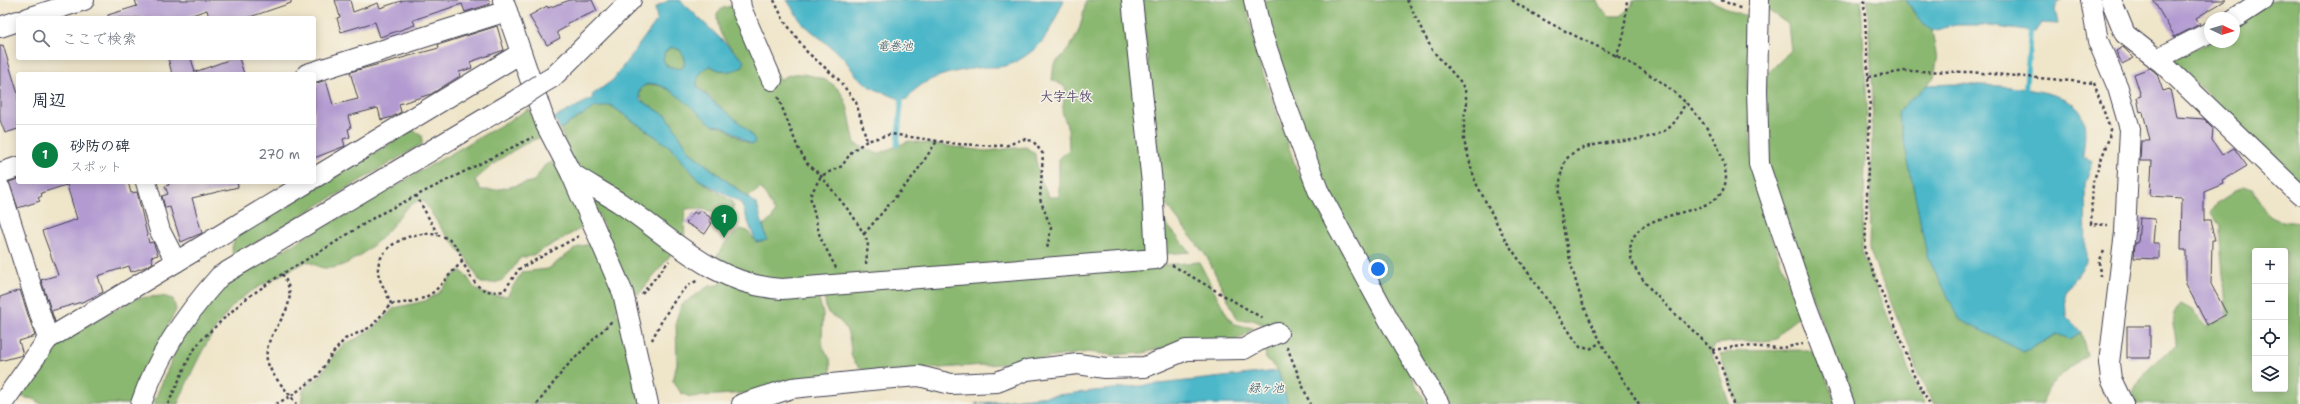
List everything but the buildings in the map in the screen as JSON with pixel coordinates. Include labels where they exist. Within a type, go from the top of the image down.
[{"type":"street","points":[[34,16],[84,0]]},
{"type":"street","points":[[141,404],[147,386],[175,334],[195,304],[220,276],[553,77],[631,0]]},
{"type":"street","points":[[740,0],[740,8],[772,80]]},
{"type":"street","points":[[571,173],[620,203],[681,248],[716,270],[759,287],[782,289],[1156,259],[1152,184],[1132,0]]},
{"type":"street","points":[[1254,0],[1260,28],[1285,102],[1318,190],[1395,331],[1439,404]]},
{"type":"street","points":[[1759,0],[1757,89],[1759,164],[1819,340],[1844,404]]},
{"type":"street","points":[[2091,0],[2098,41],[2118,88],[2130,129],[2125,232],[2109,363],[2110,379],[2123,404]]},
{"type":"street","points":[[2111,0],[2125,34],[2158,59],[2300,196]]},
{"type":"street","points":[[2240,15],[2263,0]]},
{"type":"street","points":[[313,72],[505,5],[548,129],[571,173],[623,293],[650,404]]},
{"type":"street","points":[[0,27],[16,22]]},
{"type":"street","points":[[2158,59],[2204,35]]},
{"type":"street","points":[[316,177],[521,53]]},
{"type":"street","points":[[0,173],[16,168]]},
{"type":"street","points":[[147,184],[160,231],[176,262]]},
{"type":"street","points":[[2,404],[48,339],[305,184]]},
{"type":"street","points":[[0,188],[48,339]]},
{"type":"street","points":[[742,404],[792,388],[881,379],[919,376],[951,384],[997,382],[1027,370],[1078,364],[1105,368],[1145,367],[1186,350],[1244,349],[1258,341],[1278,334]]},
{"type":"path","points":[[774,0],[783,19],[807,52],[838,79],[856,102],[867,141]]},
{"type":"path","points":[[1406,0],[1432,50],[1460,81],[1465,90],[1467,106],[1464,117],[1464,141],[1475,181],[1506,241],[1580,347],[1590,350],[1601,342]]},
{"type":"path","points":[[1512,0],[1534,16],[1616,57],[1667,87],[1686,103],[1704,125],[1721,154],[1726,175],[1724,188],[1719,196],[1708,203],[1662,217],[1638,231],[1633,238],[1632,258],[1636,270],[1648,285],[1712,350],[1720,362],[1733,404]]},
{"type":"path","points":[[1616,57],[1624,34],[1627,0]]},
{"type":"path","points":[[1864,0],[1870,109],[1865,252],[1905,349],[1913,374],[1930,404]]},
{"type":"path","points":[[1868,77],[1905,71],[2017,75],[2094,83],[2118,88]]},
{"type":"path","points":[[772,80],[798,148],[807,163],[821,176],[853,216],[868,243],[866,263],[835,284],[832,258],[820,237],[810,196],[821,176],[842,166],[852,151],[867,141],[891,134],[937,142],[998,146],[1008,145],[1023,139],[1032,141],[1039,147],[1043,154],[1040,199],[1051,228],[1047,248],[1046,268]]},
{"type":"path","points":[[2094,83],[2110,129],[2109,138],[2093,182],[2091,224],[2113,226]]},
{"type":"path","points":[[1639,404],[1601,342],[1581,299],[1560,205],[1561,170],[1572,153],[1592,145],[1648,136],[1661,132],[1671,126],[1686,103]]},
{"type":"path","points":[[168,404],[191,354],[202,339],[244,300],[282,274],[331,246],[378,215],[548,129]]},
{"type":"path","points":[[864,234],[915,174],[937,142]]},
{"type":"path","points":[[416,195],[438,233],[449,239],[457,246],[462,262],[474,284],[478,287],[495,292],[504,291],[519,268],[596,228]]},
{"type":"path","points":[[391,304],[378,274],[382,256],[388,249],[409,236],[438,233]]},
{"type":"path","points":[[2100,278],[2099,262],[2106,247]]},
{"type":"path","points":[[537,404],[566,367],[626,306],[636,301],[681,248]]},
{"type":"path","points":[[1156,259],[1166,261],[1269,322],[1285,342],[1310,404]]},
{"type":"path","points":[[276,404],[291,396],[301,386],[318,376],[331,355],[345,339],[371,327],[391,304],[415,302],[433,293],[462,262]]},
{"type":"path","points":[[640,361],[667,311],[681,294],[694,281],[708,279],[716,270]]},
{"type":"path","points":[[282,274],[288,283],[288,303],[285,314],[268,342],[268,360],[271,371],[296,404]]},
{"type":"path","points":[[1712,350],[1742,346],[1781,348],[1819,340]]},
{"type":"green space","points":[[1086,0],[1126,0],[1152,207],[1190,252],[802,282],[761,283],[715,259],[725,243],[740,229],[748,231],[756,242],[767,240],[763,225],[772,219],[775,212],[761,188],[748,197],[690,152],[667,116],[646,105],[639,95],[642,87],[651,85],[660,86],[679,96],[713,124],[727,129],[744,141],[752,144],[755,140],[750,133],[697,86],[699,77],[707,67],[710,66],[723,72],[744,61],[724,40],[719,29],[718,22],[717,13],[723,8],[736,5],[780,80],[795,74],[813,76],[825,80],[841,93],[848,110],[855,144],[878,154],[909,141],[986,151],[1026,147],[1035,154],[1039,175],[1049,197],[1059,197],[1059,159],[1069,149],[1068,129],[1062,112],[1066,87],[1052,80],[1054,64],[1068,50],[1077,35]]},
{"type":"green space","points":[[1141,0],[1245,0],[1260,65],[1296,168],[1427,404],[1288,404],[1278,371],[1266,359],[1263,324],[1253,320],[1238,320],[1207,257],[1163,201]]},
{"type":"green space","points":[[1262,0],[1597,0],[1600,7],[1610,16],[1621,16],[1632,5],[1633,0],[1709,0],[1749,18],[1748,90],[1750,138],[1757,185],[1762,209],[1770,235],[1801,312],[1783,330],[1777,339],[1729,342],[1714,345],[1710,352],[1717,365],[1729,404],[1447,404],[1377,283],[1306,145],[1278,65]]},
{"type":"green space","points":[[1766,0],[1861,0],[1867,105],[1862,254],[1902,351],[1910,376],[1925,404],[1851,404],[1771,182],[1764,135],[1763,78],[1791,50],[1788,24],[1766,9]]},
{"type":"green space","points":[[1867,0],[1906,0],[1918,18],[1932,31],[1937,60],[1934,77],[1927,85],[2024,352],[2057,334],[2070,339],[2081,332],[2087,355],[2053,383],[2044,397],[2042,404],[1934,404],[1917,373],[1910,348],[1869,249],[1873,95]]},
{"type":"green space","points":[[2272,0],[2300,0],[2300,187],[2173,60],[2204,45],[2204,48],[2240,48],[2240,19]]},
{"type":"green space","points":[[671,47],[680,50],[685,58],[684,66],[680,69],[667,66],[663,59],[665,52]]},
{"type":"green space","points":[[610,105],[669,146],[698,179],[731,201],[734,206],[732,215],[693,208],[686,209],[684,216],[684,238],[572,162],[560,129],[597,106],[599,108]]},
{"type":"green space","points":[[529,109],[541,137],[523,145],[506,156],[475,180],[481,190],[494,190],[515,186],[534,181],[545,165],[555,161],[587,225],[531,256],[520,258],[508,275],[501,281],[481,283],[467,259],[443,231],[423,200],[417,201],[408,206],[391,227],[370,248],[353,260],[343,265],[325,268],[307,261],[243,297],[233,306],[214,331],[189,377],[178,404],[153,404],[179,343],[199,313],[236,277]]},
{"type":"green space","points":[[413,130],[422,136],[422,144],[233,256],[232,247],[236,236]]},
{"type":"green space","points":[[2244,186],[2252,189],[2269,215],[2280,220],[2300,223],[2300,404],[2130,404],[2129,401],[2133,391],[2143,376],[2154,364],[2176,346],[2173,318],[2176,309],[2181,304],[2192,310],[2206,327],[2227,316],[2220,226],[2211,213],[2218,202]]},
{"type":"green space","points":[[601,197],[673,252],[639,294],[631,293],[593,201]]},
{"type":"green space","points":[[595,242],[621,307],[616,310],[616,313],[625,320],[642,404],[301,404],[303,391],[308,384],[319,378],[336,352],[345,344],[375,327],[394,308],[425,301],[439,293],[451,277],[460,271],[468,277],[473,286],[479,291],[493,295],[507,296],[522,272],[548,269],[576,248]]},
{"type":"green space","points":[[1199,262],[1228,317],[1234,324],[1253,328],[1244,336],[1234,341],[1178,344],[1143,353],[1111,355],[1088,352],[1013,363],[869,373],[855,363],[852,358],[849,336],[846,329],[840,321],[827,312],[823,291]]},
{"type":"green space","points":[[725,279],[783,300],[792,296],[817,294],[823,313],[822,345],[830,359],[831,373],[825,381],[759,392],[690,397],[681,393],[673,381],[677,363],[676,321],[681,305],[709,286],[718,285]]},
{"type":"green space","points":[[162,296],[173,299],[176,310],[149,361],[132,404],[41,404],[33,399],[22,397],[21,389],[52,347],[70,335],[137,298]]},
{"type":"green space","points":[[1809,350],[1818,357],[1836,404],[1737,404],[1720,354],[1738,351]]},
{"type":"water","points":[[669,0],[680,0],[744,61],[743,67],[729,71],[719,70],[710,66],[707,67],[699,77],[697,86],[711,100],[735,118],[749,132],[755,140],[754,144],[747,142],[726,128],[713,125],[677,95],[656,84],[646,85],[639,91],[640,100],[667,116],[690,152],[757,205],[767,240],[756,242],[741,203],[698,179],[669,146],[610,105],[598,108],[597,106],[560,129],[554,118],[593,98],[592,95],[613,80],[657,20],[655,8]],"holes":[[[671,47],[680,50],[685,58],[684,66],[680,69],[667,66],[663,59],[665,52]]]},
{"type":"water","name":"竜巻池","points":[[787,0],[1064,0],[1050,30],[1043,40],[1036,48],[1014,63],[999,67],[969,69],[939,76],[921,85],[908,99],[902,100],[870,87],[855,74],[844,58],[802,23]]},
{"type":"water","points":[[1906,0],[2061,0],[2055,9],[2058,24],[2041,23],[2035,32],[1981,25],[1956,25],[1932,31],[1918,18]]},
{"type":"water","points":[[1927,85],[1986,85],[2045,92],[2062,98],[2075,105],[2082,114],[2085,130],[2083,157],[2093,161],[2085,183],[2086,262],[2065,294],[2066,316],[2081,332],[2070,339],[2057,334],[2024,352],[1960,320],[1927,256],[1898,111]]},
{"type":"water","name":"緑ヶ池","points":[[1278,371],[1288,404],[975,404]]},
{"type":"waterway","points":[[2025,96],[2031,26]]},
{"type":"waterway","points":[[897,145],[902,95]]},
{"type":"place","name":"砂防の碑","points":[[724,238]]},
{"type":"district","name":"大字牛牧","points":[[1066,96]]}]
